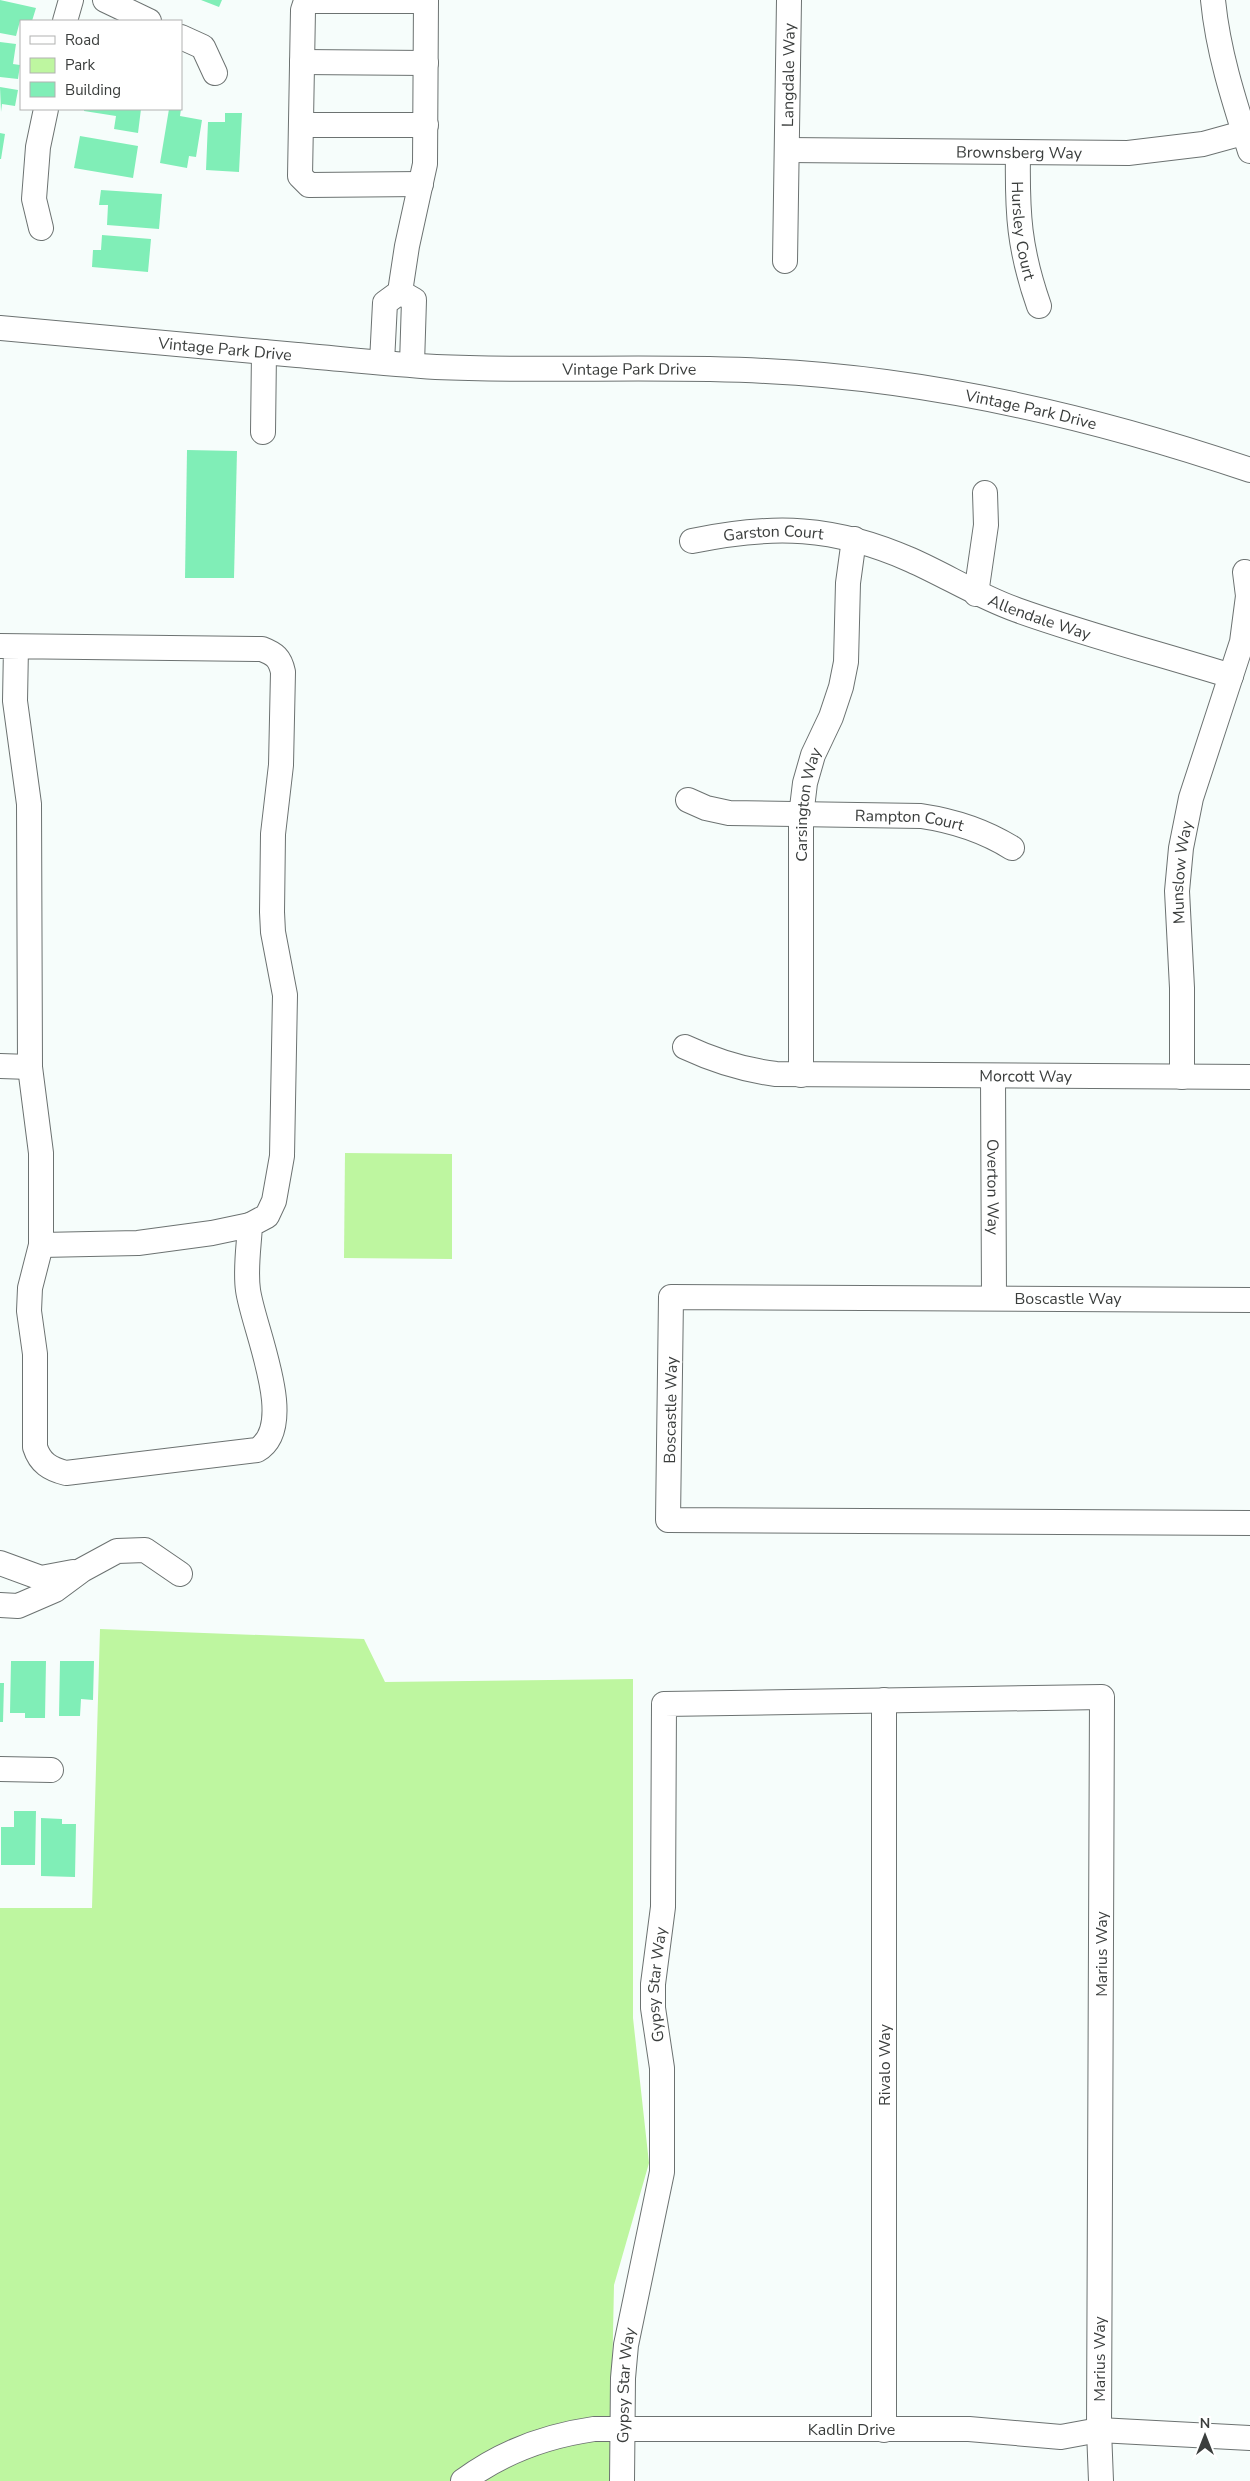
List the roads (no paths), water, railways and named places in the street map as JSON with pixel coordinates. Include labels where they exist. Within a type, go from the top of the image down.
[{"type":"street","points":[[65,20],[71,0]]},
{"type":"street","points":[[105,0],[147,20]]},
{"type":"street","points":[[382,362],[385,303],[400,292],[407,246],[421,184],[425,164],[426,0],[310,1],[304,4],[300,176],[309,185],[421,184]]},
{"type":"street","name":"Langdale Way","points":[[785,261],[789,0]]},
{"type":"street","points":[[1213,0],[1216,35],[1224,68],[1248,138]]},
{"type":"street","points":[[182,37],[203,47],[215,73]]},
{"type":"street","points":[[302,62],[426,63]]},
{"type":"street","points":[[41,228],[34,198],[38,147],[46,110]]},
{"type":"street","points":[[302,125],[426,125]]},
{"type":"street","name":"Brownsberg Way","points":[[787,150],[1128,154],[1248,138]]},
{"type":"street","name":"Hursley Court","points":[[1018,153],[1017,208],[1020,241],[1028,275],[1039,306]]},
{"type":"street","points":[[400,292],[414,300],[412,364]]},
{"type":"street","name":"Vintage Park Drive","points":[[0,328],[382,362],[504,370],[677,367],[770,371],[863,380],[955,393],[1046,411],[1137,434],[1250,470]]},
{"type":"street","points":[[263,432],[264,352]]},
{"type":"street","points":[[976,594],[986,525],[985,493]]},
{"type":"street","name":"Garston Court","points":[[692,540],[734,532],[770,529],[806,531],[854,539]]},
{"type":"street","name":"Allendale Way","points":[[854,539],[913,561],[976,594],[1018,610],[1231,676]]},
{"type":"street","name":"Carsington Way","points":[[801,1075],[801,816],[805,783],[813,755],[831,717],[841,687],[846,662],[848,583],[854,539]]},
{"type":"street","name":"Munslow Way","points":[[1182,1076],[1182,988],[1177,892],[1181,848],[1191,798],[1231,676],[1246,622],[1248,596],[1245,572]]},
{"type":"street","points":[[41,1245],[138,1243],[212,1233],[250,1225],[267,1216],[274,1201],[282,1156],[285,995],[273,932],[272,912],[273,834],[281,765],[283,672],[281,661],[274,653],[262,649],[8,646],[29,804],[30,1067],[41,1153],[41,1245],[30,1288],[29,1311],[35,1354],[35,1447],[38,1457],[44,1464],[66,1473],[250,1452],[263,1447],[271,1436],[276,1405],[248,1290],[250,1225]]},
{"type":"street","name":"Rampton Court","points":[[688,800],[706,808],[729,813],[801,816],[922,816],[950,820],[980,830],[1012,848]]},
{"type":"street","name":"Morcott Way","points":[[685,1048],[714,1061],[745,1070],[801,1075],[1250,1077]]},
{"type":"street","points":[[0,1066],[30,1067]]},
{"type":"street","name":"Overton Way","points":[[993,1076],[994,1298]]},
{"type":"street","name":"Boscastle Way","points":[[1250,1300],[671,1297],[668,1520],[1250,1523]]},
{"type":"street","points":[[0,1605],[18,1606],[55,1590],[82,1570],[117,1551],[145,1550],[180,1574]]},
{"type":"street","points":[[0,1563],[41,1578],[82,1570]]},
{"type":"street","name":"Marius Way","points":[[884,1700],[1102,1697],[1099,2430]]},
{"type":"street","name":"Gypsy Star Way","points":[[622,2481],[623,2378],[626,2345],[662,2172],[662,2076],[654,2016],[653,1984],[663,1907],[664,1704],[884,1700]]},
{"type":"street","name":"Rivalo Way","points":[[884,1700],[884,2430]]},
{"type":"street","points":[[0,1770],[51,1770]]},
{"type":"street","name":"Kadlin Drive","points":[[463,2481],[504,2455],[541,2440],[594,2429],[970,2429],[1061,2437],[1099,2430],[1250,2438]]},
{"type":"street","points":[[1099,2430],[1101,2481]]}]
